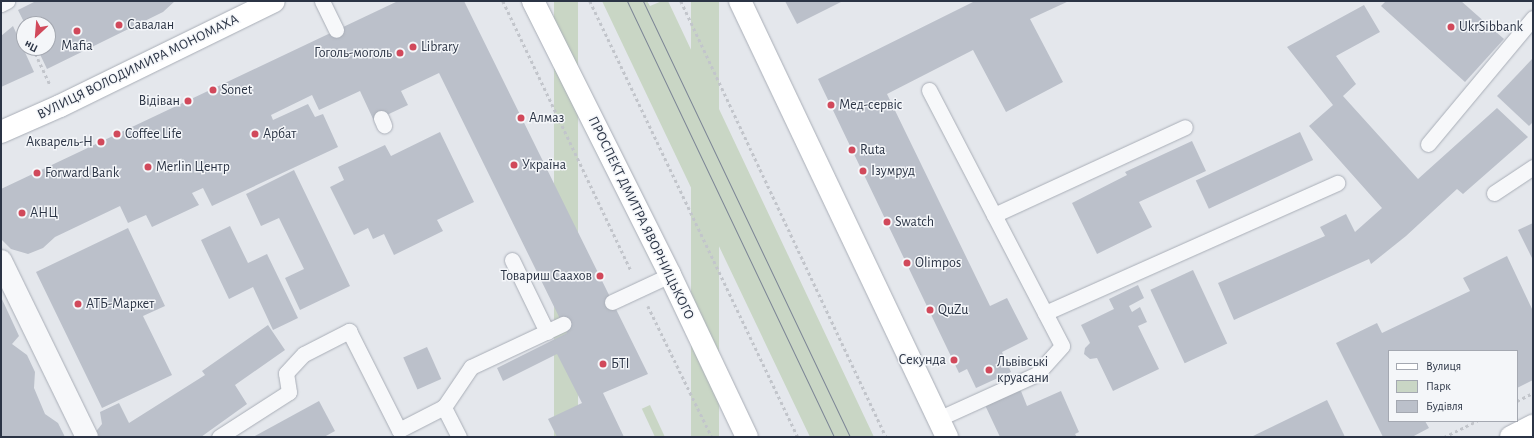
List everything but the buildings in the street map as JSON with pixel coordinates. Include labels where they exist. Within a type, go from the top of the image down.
[{"type":"main road","name":"ВУЛИЦЯ ВОЛОДИМИРА МОНОМАХА","points":[[1,132],[60,106],[250,6],[274,1]]},
{"type":"main road","name":"ПРОСПЕКТ ДМИТРА ЯВОРНИЦЬКОГО","points":[[533,1],[670,275],[746,437]]},
{"type":"main road","points":[[740,1],[943,428]]},
{"type":"main road","points":[[1511,437],[1533,426]]},
{"type":"street","points":[[1,260],[87,437]]},
{"type":"lane","points":[[1,4],[7,1]]},
{"type":"lane","points":[[322,1],[336,30]]},
{"type":"lane","points":[[1428,144],[1533,18]]},
{"type":"lane","points":[[929,90],[1062,346],[1037,374],[943,428]]},
{"type":"lane","points":[[994,215],[1185,127]]},
{"type":"lane","points":[[1494,193],[1533,167]]},
{"type":"lane","points":[[1045,313],[1337,183]]},
{"type":"lane","points":[[512,260],[547,332]]},
{"type":"lane","points":[[612,302],[670,275]]},
{"type":"lane","points":[[219,437],[289,392],[286,373],[304,354],[349,331],[399,430],[444,407],[471,367],[563,324]]},
{"type":"lane","points":[[444,407],[459,437]]},
{"type":"path","points":[[503,1],[712,437]]},
{"type":"path","points":[[590,1],[798,437]]},
{"type":"path","points":[[681,1],[886,437]]},
{"type":"path","points":[[37,56],[60,106]]},
{"type":"path","points":[[1518,400],[1533,393]]},
{"type":"path","points":[[1444,437],[1474,422]]},
{"type":"green space","points":[[554,1],[578,1],[578,437],[554,437]]},
{"type":"green space","points":[[602,1],[647,1],[650,6],[662,1],[668,1],[874,437],[810,437]]},
{"type":"green space","points":[[691,1],[719,1],[719,437],[691,437]]},
{"type":"green space","points":[[650,405],[665,437],[655,437],[642,409]]},
{"type":"tram line","points":[[627,1],[834,437]]},
{"type":"tram line","points":[[643,1],[850,437]]},
{"type":"place","name":"Савалан","points":[[119,25]]},
{"type":"place","name":"UkrSibbank","points":[[1451,27]]},
{"type":"place","name":"Mafia","points":[[77,31]]},
{"type":"place","name":"Library","points":[[413,47]]},
{"type":"place","name":"Гоголь-моголь","points":[[400,53]]},
{"type":"place","name":"Sonet","points":[[213,90]]},
{"type":"place","name":"Відіван","points":[[188,101]]},
{"type":"place","name":"Мед-сервіс","points":[[831,105]]},
{"type":"place","name":"Алмаз","points":[[521,118]]},
{"type":"place","name":"Coffee Life","points":[[117,134]]},
{"type":"place","name":"Арбат","points":[[255,134]]},
{"type":"place","name":"Акварель-Н","points":[[101,142]]},
{"type":"place","name":"Ruta","points":[[852,150]]},
{"type":"place","name":"Україна","points":[[514,165]]},
{"type":"place","name":"Merlin Центр","points":[[148,167]]},
{"type":"place","name":"Ізумруд","points":[[863,171]]},
{"type":"place","name":"Forward Bank","points":[[37,173]]},
{"type":"place","name":"АНЦ","points":[[22,213]]},
{"type":"place","name":"Swatch","points":[[887,222]]},
{"type":"place","name":"Olimpos","points":[[907,263]]},
{"type":"place","name":"Товариш Саахов","points":[[600,276]]},
{"type":"place","name":"АТБ-Маркет","points":[[78,304]]},
{"type":"place","name":"QuZu","points":[[930,310]]},
{"type":"place","name":"Секунда","points":[[954,360]]},
{"type":"place","name":"БТІ","points":[[603,364]]},
{"type":"place","name":"Львівські круасани","points":[[989,370]]}]
